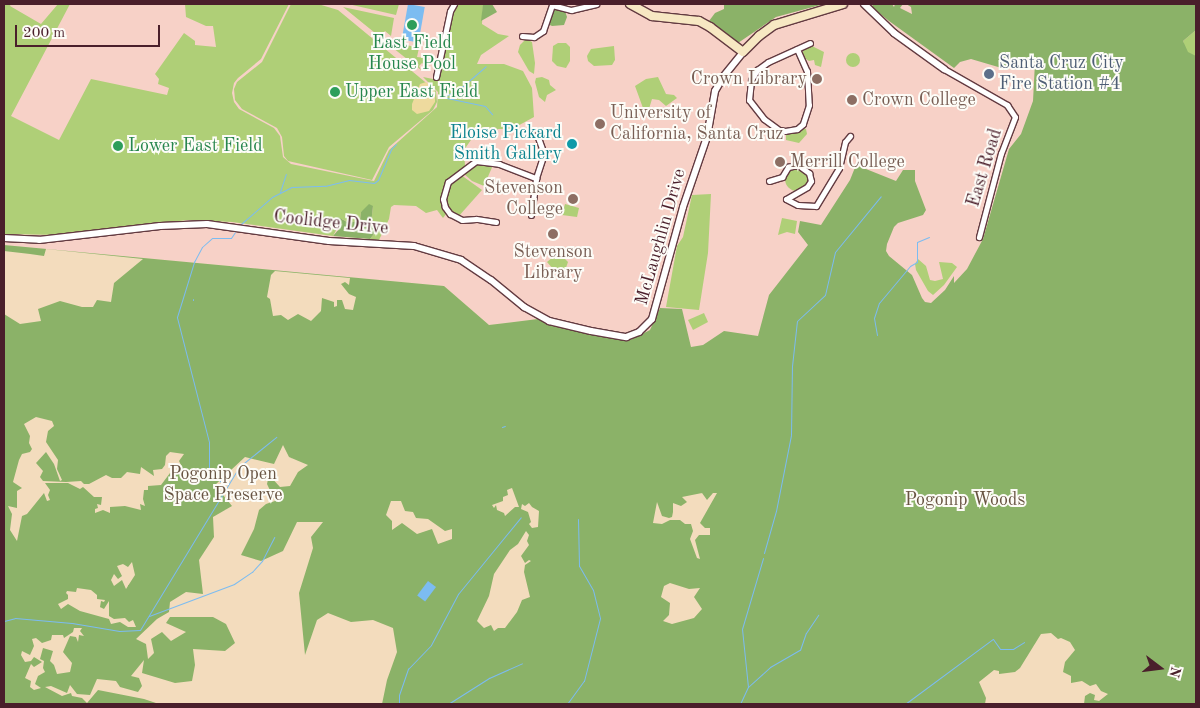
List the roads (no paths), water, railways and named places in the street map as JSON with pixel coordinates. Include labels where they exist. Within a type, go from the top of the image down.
[{"type":"main road","points":[[630,4],[652,16],[699,21],[743,52]]},
{"type":"main road","name":"McLaughlin Drive","points":[[743,52],[759,36],[774,25],[843,4]]},
{"type":"street","points":[[436,77],[450,11],[454,4]]},
{"type":"street","points":[[522,36],[534,37],[543,31],[552,5],[571,10],[596,4]]},
{"type":"street","points":[[864,4],[894,33],[944,69]]},
{"type":"street","points":[[798,50],[807,71],[808,105],[804,124],[796,129],[779,130],[764,119],[749,100],[750,85],[757,70],[768,62],[810,44]]},
{"type":"street","name":"McLaughlin Drive","points":[[633,335],[644,329],[652,319],[683,207],[704,146],[715,91],[723,77],[743,52]]},
{"type":"street","name":"East Road","points":[[944,69],[1010,108],[1015,118],[1001,153],[979,237]]},
{"type":"street","points":[[531,215],[536,178],[544,150],[536,135]]},
{"type":"street","points":[[769,181],[782,176],[788,167],[796,164],[809,173],[812,179],[810,185],[786,199],[790,203],[804,207],[818,205],[839,168],[845,142],[850,136]]},
{"type":"street","points":[[496,222],[476,219],[462,220],[450,214],[443,202],[448,182],[476,161],[498,164],[536,178]]},
{"type":"street","name":"Coolidge Drive","points":[[4,238],[39,240],[160,226],[207,224],[329,241],[414,246],[462,260],[491,280],[524,308],[549,321],[613,336],[633,335]]},
{"type":"water","name":"East Field House Pool","points":[[408,4],[425,7],[418,42],[402,39]]},
{"type":"water","points":[[428,581],[436,587],[425,601],[417,595]]},
{"type":"waterway","points":[[444,97],[463,86],[486,66]]},
{"type":"waterway","points":[[447,98],[485,106],[492,114]]},
{"type":"waterway","points":[[241,224],[272,197],[292,187],[325,186],[349,180],[374,183],[378,180],[391,149],[396,144]]},
{"type":"waterway","points":[[280,192],[286,174]]},
{"type":"waterway","points":[[764,553],[776,511],[791,435],[792,366],[797,321],[825,295],[835,252],[881,196]]},
{"type":"waterway","points":[[225,487],[209,468],[209,442],[177,317],[194,262],[202,247],[212,238],[231,238],[235,232]]},
{"type":"waterway","points":[[877,335],[874,318],[879,303],[910,266],[917,262],[917,242],[929,237]]},
{"type":"waterway","points":[[4,621],[15,618],[72,623],[119,631],[140,630],[239,467],[276,437]]},
{"type":"waterway","points":[[399,704],[399,695],[408,669],[431,645],[458,594],[521,517]]},
{"type":"waterway","points":[[567,704],[584,681],[600,618],[593,590],[579,566],[578,519]]},
{"type":"waterway","points":[[149,616],[234,584],[252,572],[262,561],[274,537]]},
{"type":"waterway","points":[[748,687],[742,629],[763,558]]},
{"type":"waterway","points":[[740,704],[748,687],[770,667],[800,650],[806,633],[818,615]]},
{"type":"waterway","points":[[905,704],[993,639],[1000,649],[1013,649],[1024,642]]},
{"type":"waterway","points":[[448,704],[489,678],[522,663]]},
{"type":"place","name":"East Field House Pool","points":[[412,25]]},
{"type":"place","name":"Santa Cruz City Fire Station #4","points":[[989,74]]},
{"type":"place","name":"Crown Library","points":[[817,79]]},
{"type":"place","name":"Upper East Field","points":[[335,92]]},
{"type":"place","name":"Crown College","points":[[852,100]]},
{"type":"place","name":"University of California, Santa Cruz","points":[[600,124]]},
{"type":"place","name":"Eloise Pickard Smith Gallery","points":[[572,144]]},
{"type":"place","name":"Lower East Field","points":[[118,146]]},
{"type":"place","name":"Merrill College","points":[[780,162]]},
{"type":"place","name":"Stevenson College","points":[[573,199]]},
{"type":"place","name":"Stevenson Library","points":[[553,234]]},
{"type":"park label","name":"Pogonip Open Space Preserve","points":[[223,485]]},
{"type":"park label","name":"Pogonip Woods","points":[[965,500]]}]
